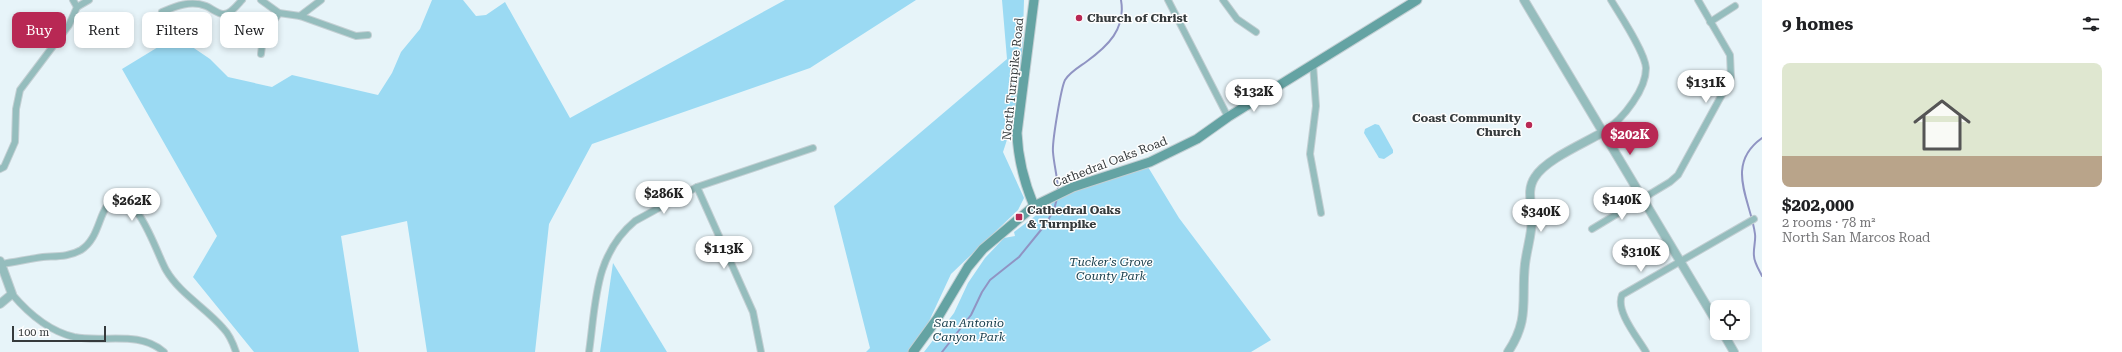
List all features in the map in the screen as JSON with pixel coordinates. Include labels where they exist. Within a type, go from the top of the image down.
[{"type":"main road","name":"North Turnpike Road","points":[[1034,0],[1017,133],[1017,150],[1023,177],[1034,206]]},
{"type":"main road","name":"Cathedral Oaks Road","points":[[913,352],[937,319],[968,267],[983,249],[1034,206],[1073,187],[1150,162],[1197,139],[1228,117],[1417,0]]},
{"type":"street","points":[[73,0],[77,7]]},
{"type":"street","points":[[0,169],[4,167],[15,142],[16,110],[20,90],[69,25],[77,7],[90,0]]},
{"type":"street","points":[[162,12],[180,4],[191,3],[204,4],[222,14],[228,13],[242,0]]},
{"type":"street","points":[[261,0],[279,13],[300,16],[356,36],[368,35]]},
{"type":"street","points":[[300,16],[321,0]]},
{"type":"street","points":[[1168,0],[1228,117]]},
{"type":"street","points":[[1223,0],[1237,20],[1256,32]]},
{"type":"street","points":[[1524,0],[1710,311]]},
{"type":"street","points":[[1508,352],[1521,327],[1524,310],[1524,277],[1531,235],[1532,217],[1529,201],[1532,182],[1541,168],[1603,132],[1622,117],[1642,86],[1646,66],[1642,55],[1611,0]]},
{"type":"street","points":[[1592,229],[1678,175],[1731,78],[1730,55],[1698,0]]},
{"type":"street","points":[[1710,22],[1735,6]]},
{"type":"street","points":[[261,54],[262,37],[279,13]]},
{"type":"street","points":[[1313,64],[1317,100],[1310,154],[1321,213]]},
{"type":"street","points":[[589,352],[601,269],[617,238],[635,221],[697,187],[813,148]]},
{"type":"street","points":[[697,187],[753,312],[761,352]]},
{"type":"street","points":[[164,352],[145,342],[123,338],[98,338],[70,335],[39,320],[28,312],[12,294],[1,263],[68,255],[82,249],[98,228],[105,207],[110,202],[125,200],[135,208],[166,271],[177,285],[224,328],[236,352]]},
{"type":"street","points":[[1646,352],[1622,311],[1620,301],[1622,295],[1754,219]]},
{"type":"street","points":[[0,304],[12,294]]},
{"type":"street","points":[[1727,340],[1734,352]]},
{"type":"green space","points":[[432,0],[463,0],[476,16],[486,15],[505,2],[570,118],[785,0],[916,0],[810,68],[592,144],[549,224],[535,352],[427,352],[407,221],[341,236],[359,352],[254,352],[193,277],[217,236],[122,69],[156,48],[194,48],[210,59],[228,77],[272,87],[292,75],[378,95],[392,73],[401,52],[420,29]]},
{"type":"green space","points":[[1002,0],[1024,0],[1021,97],[1003,152],[1024,198],[1018,210],[951,274],[917,347],[910,352],[866,352],[870,348],[834,206],[1007,59]]},
{"type":"green space","points":[[1375,124],[1379,125],[1393,150],[1393,153],[1384,159],[1379,158],[1364,133],[1365,129]]},
{"type":"green space","name":"Tucker's Grove County Park","points":[[1148,167],[1179,218],[1271,340],[1251,352],[924,352],[954,313],[968,283],[985,258],[1004,238],[1015,236],[1014,232],[1063,195]]},
{"type":"green space","points":[[613,263],[667,352],[600,352]]},
{"type":"waterway","points":[[1058,192],[1053,146],[1063,85],[1069,75],[1101,50],[1114,36],[1121,20],[1121,0]]},
{"type":"waterway","points":[[1762,138],[1751,149],[1744,160],[1742,172],[1745,196],[1755,234],[1754,258],[1762,276]]},
{"type":"waterway","points":[[942,352],[971,315],[982,292],[990,280],[1019,257],[1045,225],[1054,210],[1057,198]]},
{"type":"place","name":"Church of Christ","points":[[1079,18]]},
{"type":"place","name":"Coast Community Church","points":[[1529,125]]},
{"type":"place","name":"Cathedral Oaks & Turnpike","points":[[1019,217]]},
{"type":"park label","name":"San Antonio Canyon Park","points":[[969,330]]}]
